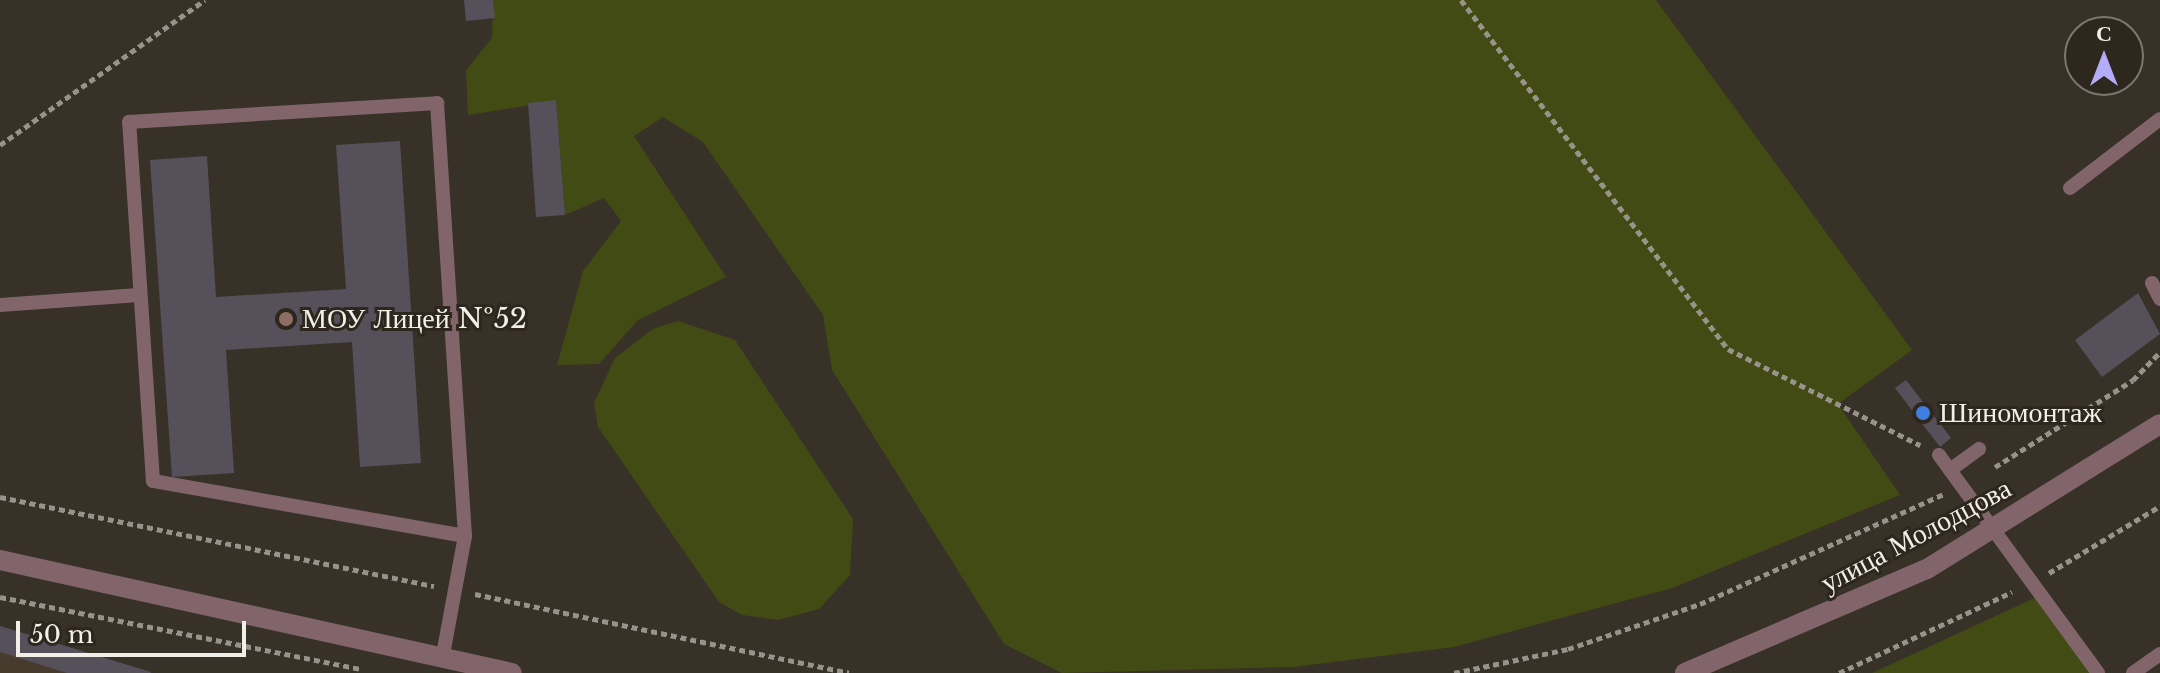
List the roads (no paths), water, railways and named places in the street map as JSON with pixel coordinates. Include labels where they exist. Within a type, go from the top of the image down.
[{"type":"street","name":"улица Молодцова","points":[[1685,673],[1797,629],[1993,529],[2160,424]]},
{"type":"street","points":[[0,560],[512,673]]},
{"type":"lane","points":[[442,660],[465,536],[437,103],[129,122],[153,481],[465,536]]},
{"type":"lane","points":[[2070,188],[2160,119]]},
{"type":"lane","points":[[2152,283],[2160,299]]},
{"type":"lane","points":[[0,305],[139,295]]},
{"type":"lane","points":[[1950,470],[1979,449]]},
{"type":"lane","points":[[1939,455],[2098,673]]},
{"type":"lane","points":[[2133,673],[2160,654]]},
{"type":"place","name":"МОУ Лицей №52","points":[[286,319]]},
{"type":"place","name":"Шиномонтаж","points":[[1923,413]]}]
